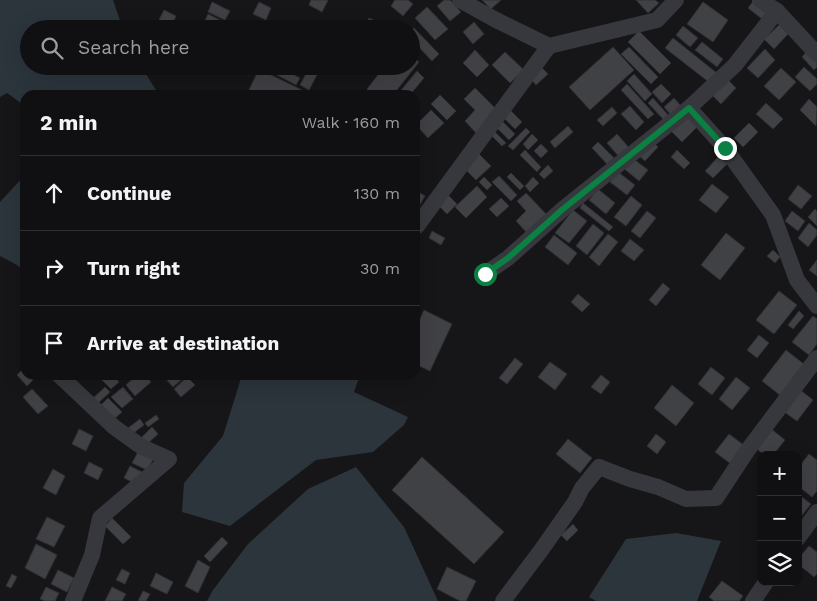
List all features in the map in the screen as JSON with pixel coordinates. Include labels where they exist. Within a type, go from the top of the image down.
[{"type":"street","points":[[460,0],[549,46],[657,20],[676,0]]},
{"type":"street","points":[[760,0],[777,11],[817,54]]},
{"type":"street","points":[[485,274],[508,258],[563,209],[689,108],[735,65],[777,11]]},
{"type":"street","points":[[420,222],[549,46]]},
{"type":"street","points":[[689,108],[725,148],[773,215],[797,280],[817,306]]},
{"type":"street","points":[[503,601],[575,502],[582,488],[599,467],[658,487],[686,499],[716,498],[747,452],[817,358]]},
{"type":"street","points":[[65,380],[114,427],[142,447],[169,459],[100,518],[92,555],[73,601]]},
{"type":"street","points":[[802,533],[817,512]]},
{"type":"street","points":[[753,601],[763,586]]},
{"type":"shaded area","points":[[0,0],[113,0],[120,20],[20,20],[20,75],[147,75],[156,90],[20,90],[20,102],[7,93],[0,97]]},
{"type":"shaded area","points":[[20,180],[20,268],[0,256],[0,202]]},
{"type":"shaded area","points":[[240,380],[358,380],[354,392],[408,417],[404,425],[373,452],[316,460],[230,526],[182,512],[184,483],[223,436]]},
{"type":"shaded area","points":[[356,467],[404,527],[438,601],[207,601],[213,590],[248,544],[308,489]]},
{"type":"shaded area","points":[[676,533],[721,541],[697,601],[596,601],[589,597],[626,539]]},
{"type":"building","points":[[311,0],[328,0],[322,12],[309,5]]},
{"type":"building","points":[[395,0],[408,0],[413,4],[403,16],[391,6]]},
{"type":"building","points":[[444,0],[450,0],[461,12],[450,21],[437,6]]},
{"type":"building","points":[[482,0],[501,0],[491,9]]},
{"type":"building","points":[[636,0],[655,0],[659,3],[648,13]]},
{"type":"building","points":[[754,0],[768,10],[762,19],[748,8]]},
{"type":"building","points":[[212,2],[230,11],[225,20],[208,12]]},
{"type":"building","points":[[259,2],[271,8],[266,20],[253,14]]},
{"type":"building","points":[[703,2],[728,20],[713,42],[687,24]]},
{"type":"building","points":[[427,7],[448,29],[435,40],[420,24],[420,20],[415,18]]},
{"type":"building","points":[[164,10],[176,16],[174,20],[159,20]]},
{"type":"building","points":[[208,14],[220,20],[205,20]]},
{"type":"building","points":[[474,22],[484,34],[473,44],[463,32]]},
{"type":"building","points":[[779,25],[788,34],[774,49],[764,39]]},
{"type":"building","points":[[683,26],[698,38],[690,47],[676,35]]},
{"type":"building","points":[[639,31],[671,63],[660,74],[628,42]]},
{"type":"building","points":[[420,34],[439,54],[432,61],[420,48]]},
{"type":"building","points":[[673,38],[718,74],[710,83],[665,48]]},
{"type":"building","points":[[702,42],[723,59],[717,67],[695,50]]},
{"type":"building","points":[[613,47],[634,70],[590,110],[569,87]]},
{"type":"building","points":[[629,47],[658,77],[651,84],[621,54]]},
{"type":"building","points":[[765,49],[775,60],[758,78],[747,68]]},
{"type":"building","points":[[475,50],[489,65],[477,77],[463,63]]},
{"type":"building","points":[[807,51],[817,61],[817,67],[814,70],[802,57]]},
{"type":"building","points":[[505,52],[524,70],[510,83],[492,65]]},
{"type":"building","points":[[804,67],[817,79],[817,84],[810,91],[795,77]]},
{"type":"building","points":[[542,68],[548,74],[536,85],[531,79]]},
{"type":"building","points":[[781,68],[796,82],[779,100],[764,86]]},
{"type":"building","points":[[420,74],[424,78],[414,90],[401,90],[414,75]]},
{"type":"building","points":[[634,74],[652,94],[645,101],[627,81]]},
{"type":"building","points":[[256,75],[271,75],[302,90],[249,90]]},
{"type":"building","points":[[277,75],[294,75],[300,78],[296,85]]},
{"type":"building","points":[[305,75],[317,75],[309,90],[300,85]]},
{"type":"building","points":[[378,75],[409,75],[397,90],[367,89]]},
{"type":"building","points":[[728,80],[736,88],[721,104],[713,96]]},
{"type":"building","points":[[627,84],[654,114],[648,119],[621,90]]},
{"type":"building","points":[[661,84],[671,94],[662,103],[652,92]]},
{"type":"building","points":[[475,88],[498,111],[476,133],[465,121],[475,110],[464,99]]},
{"type":"building","points":[[440,95],[456,111],[447,120],[431,104]]},
{"type":"building","points":[[653,98],[668,115],[663,119],[648,103]]},
{"type":"building","points":[[674,98],[681,106],[671,115],[664,107]]},
{"type":"building","points":[[809,99],[817,107],[816,126],[800,110]]},
{"type":"building","points":[[766,103],[783,119],[773,129],[756,114]]},
{"type":"building","points":[[630,106],[644,122],[636,130],[621,114]]},
{"type":"building","points":[[612,107],[617,113],[603,126],[597,120]]},
{"type":"building","points":[[509,109],[522,122],[515,129],[502,116]]},
{"type":"building","points":[[431,110],[444,123],[428,138],[420,129],[420,121]]},
{"type":"building","points":[[688,113],[700,124],[682,142],[671,131]]},
{"type":"building","points":[[501,120],[515,134],[509,140],[495,126]]},
{"type":"building","points":[[749,123],[758,132],[743,147],[734,138]]},
{"type":"building","points":[[568,126],[573,132],[555,148],[550,142]]},
{"type":"building","points":[[526,128],[530,132],[513,150],[508,146]]},
{"type":"building","points":[[495,132],[506,143],[502,146],[491,135]]},
{"type":"building","points":[[532,134],[538,140],[528,150],[523,144]]},
{"type":"building","points":[[617,134],[631,150],[621,159],[607,143]]},
{"type":"building","points":[[651,140],[658,147],[645,161],[637,154]]},
{"type":"building","points":[[598,142],[614,158],[607,164],[592,148]]},
{"type":"building","points":[[541,144],[548,151],[541,158],[534,151]]},
{"type":"building","points":[[525,150],[541,167],[537,172],[520,155]]},
{"type":"building","points":[[677,150],[690,163],[684,169],[671,157]]},
{"type":"building","points":[[479,154],[491,166],[476,180],[464,168]]},
{"type":"building","points":[[719,156],[727,164],[713,178],[705,171]]},
{"type":"building","points":[[631,157],[648,170],[639,181],[622,167]]},
{"type":"building","points":[[548,165],[553,171],[544,179],[539,174]]},
{"type":"building","points":[[618,172],[635,185],[627,195],[610,182]]},
{"type":"building","points":[[511,173],[524,186],[520,190],[507,177]]},
{"type":"building","points":[[499,176],[517,195],[511,201],[492,182]]},
{"type":"building","points":[[484,177],[492,185],[487,190],[479,182]]},
{"type":"building","points":[[533,177],[539,183],[530,192],[525,186]]},
{"type":"building","points":[[712,184],[729,197],[716,213],[699,200]]},
{"type":"building","points":[[798,185],[812,196],[801,209],[788,199]]},
{"type":"building","points":[[477,186],[487,197],[466,218],[455,207]]},
{"type":"building","points":[[598,189],[615,203],[606,214],[589,200]]},
{"type":"building","points":[[420,193],[425,196],[420,204]]},
{"type":"building","points":[[446,193],[457,204],[447,214],[436,203]]},
{"type":"building","points":[[526,193],[547,215],[528,234],[516,221],[526,211],[517,201]]},
{"type":"building","points":[[631,196],[642,205],[626,226],[614,217]]},
{"type":"building","points":[[501,198],[509,206],[497,217],[489,209]]},
{"type":"building","points":[[583,203],[613,227],[609,231],[580,208]]},
{"type":"building","points":[[815,209],[817,211],[817,226],[808,217]]},
{"type":"building","points":[[573,210],[587,221],[569,243],[555,233]]},
{"type":"building","points":[[647,211],[656,218],[640,238],[631,231]]},
{"type":"building","points":[[792,211],[805,221],[798,231],[785,221]]},
{"type":"building","points":[[809,223],[817,230],[817,235],[808,247],[798,238]]},
{"type":"building","points":[[593,224],[604,233],[587,255],[576,246]]},
{"type":"building","points":[[432,231],[445,238],[441,245],[429,238]]},
{"type":"building","points":[[726,233],[745,248],[720,280],[701,265]]},
{"type":"building","points":[[608,234],[618,242],[599,266],[589,257]]},
{"type":"building","points":[[554,235],[577,253],[568,265],[545,247]]},
{"type":"building","points":[[630,239],[644,250],[634,261],[621,251]]},
{"type":"building","points":[[773,250],[780,257],[775,263],[767,256]]},
{"type":"building","points":[[817,260],[817,276],[809,270]]},
{"type":"building","points":[[663,283],[670,289],[656,306],[649,300]]},
{"type":"building","points":[[779,291],[797,305],[774,334],[756,320]]},
{"type":"building","points":[[578,294],[590,304],[582,312],[571,302]]},
{"type":"building","points":[[424,310],[452,324],[430,371],[420,366],[420,319]]},
{"type":"building","points":[[799,311],[804,316],[793,329],[788,325]]},
{"type":"building","points":[[813,316],[817,319],[817,344],[809,355],[792,342]]},
{"type":"building","points":[[759,335],[769,343],[757,358],[747,350]]},
{"type":"building","points":[[786,350],[805,365],[781,396],[762,381]]},
{"type":"building","points":[[515,358],[523,364],[507,384],[499,378]]},
{"type":"building","points":[[550,362],[567,374],[555,390],[538,377]]},
{"type":"building","points":[[711,367],[725,378],[712,395],[698,384]]},
{"type":"building","points":[[601,375],[610,382],[601,394],[591,387]]},
{"type":"building","points":[[736,377],[750,388],[732,410],[719,399]]},
{"type":"building","points":[[22,380],[33,380],[27,386]]},
{"type":"building","points":[[102,380],[117,380],[119,382],[111,389]]},
{"type":"building","points":[[132,380],[149,380],[151,382],[135,396],[126,385]]},
{"type":"building","points":[[167,380],[181,380],[173,387]]},
{"type":"building","points":[[184,380],[190,380],[195,385],[181,397],[174,389]]},
{"type":"building","points":[[672,385],[694,403],[676,426],[654,408]]},
{"type":"building","points":[[105,387],[110,392],[96,405],[91,400]]},
{"type":"building","points":[[123,387],[133,399],[122,408],[111,397]]},
{"type":"building","points":[[32,389],[48,406],[38,414],[23,397]]},
{"type":"building","points":[[799,389],[813,400],[797,421],[783,411]]},
{"type":"building","points":[[108,398],[122,412],[114,419],[101,405]]},
{"type":"building","points":[[156,415],[159,419],[148,427],[145,423]]},
{"type":"building","points":[[140,419],[144,425],[132,434],[128,428]]},
{"type":"building","points":[[152,427],[158,434],[146,445],[140,439]]},
{"type":"building","points":[[770,428],[785,440],[776,451],[760,451],[755,447]]},
{"type":"building","points":[[79,429],[93,436],[86,451],[72,444]]},
{"type":"building","points":[[656,434],[666,442],[657,454],[647,446]]},
{"type":"building","points":[[729,434],[745,446],[731,464],[715,452]]},
{"type":"building","points":[[568,439],[592,458],[580,473],[556,454]]},
{"type":"building","points":[[139,450],[154,458],[147,470],[132,463]]},
{"type":"building","points":[[809,454],[817,460],[817,491],[812,497],[802,489],[802,463]]},
{"type":"building","points":[[422,457],[504,532],[474,564],[392,490]]},
{"type":"building","points":[[89,462],[103,469],[98,480],[84,473]]},
{"type":"building","points":[[130,466],[142,472],[136,484],[124,478]]},
{"type":"building","points":[[53,469],[65,476],[56,495],[43,488]]},
{"type":"building","points":[[802,497],[811,504],[802,515]]},
{"type":"building","points":[[47,517],[65,526],[54,547],[36,539]]},
{"type":"building","points":[[112,518],[131,537],[123,544],[105,526]]},
{"type":"building","points":[[573,524],[578,530],[567,541],[561,535]]},
{"type":"building","points":[[222,537],[228,543],[210,562],[204,556]]},
{"type":"building","points":[[36,544],[57,555],[45,579],[25,568]]},
{"type":"building","points":[[809,546],[817,552],[817,574],[814,577],[802,567],[802,554]]},
{"type":"building","points":[[198,560],[210,567],[198,593],[185,586]]},
{"type":"building","points":[[447,567],[476,581],[466,601],[460,601],[437,589]]},
{"type":"building","points":[[122,569],[130,573],[125,584],[116,580]]},
{"type":"building","points":[[58,570],[74,578],[67,592],[51,584]]},
{"type":"building","points":[[156,573],[173,582],[167,594],[150,586]]},
{"type":"building","points":[[12,574],[17,577],[11,588],[6,586]]},
{"type":"building","points":[[722,581],[743,596],[739,601],[714,601],[709,597]]},
{"type":"building","points":[[46,587],[59,593],[55,601],[40,599]]},
{"type":"building","points":[[112,587],[126,594],[122,601],[105,601]]},
{"type":"building","points":[[143,591],[150,594],[146,601],[138,601]]},
{"type":"route","points":[[485,274],[508,258],[563,209],[689,108],[725,148]]}]
